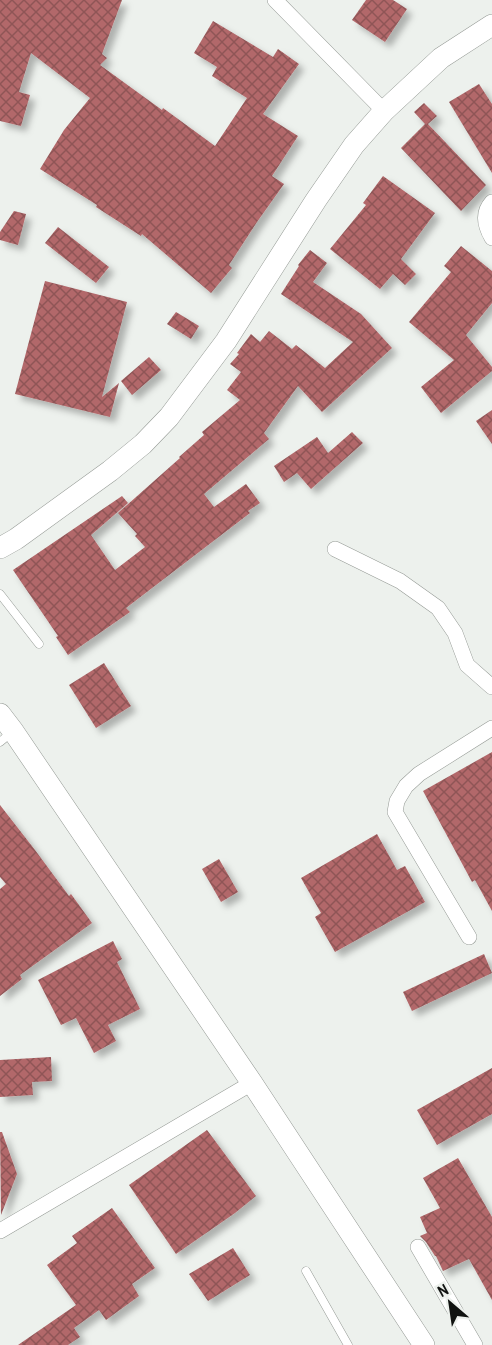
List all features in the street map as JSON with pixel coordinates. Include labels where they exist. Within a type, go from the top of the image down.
[{"type":"main road","points":[[0,548],[16,539],[110,471],[169,417],[226,341],[354,145],[384,111],[441,58],[492,25]]},
{"type":"main road","points":[[0,714],[7,737],[252,1083],[424,1345]]},
{"type":"street","points":[[275,0],[384,111]]},
{"type":"street","points":[[492,202],[487,208],[485,223],[492,238]]},
{"type":"street","points":[[335,549],[400,581],[438,608],[455,633],[467,664],[492,687]]},
{"type":"street","points":[[469,938],[395,812],[397,801],[406,786],[419,774],[492,728]]},
{"type":"street","points":[[0,1231],[252,1083]]},
{"type":"street","points":[[418,1247],[475,1345]]},
{"type":"lane","points":[[0,594],[39,644]]},
{"type":"lane","points":[[306,1271],[348,1345]]},
{"type":"building","points":[[0,0],[122,0],[102,54],[107,58],[100,65],[215,146],[247,98],[212,76],[217,67],[194,53],[213,21],[273,57],[278,49],[299,64],[263,114],[298,136],[272,176],[284,184],[229,265],[232,268],[211,293],[142,234],[141,236],[40,169],[64,130],[90,98],[31,53],[19,92],[30,95],[21,126],[0,121]]},
{"type":"building","points":[[366,0],[393,0],[407,9],[385,42],[352,20]]},
{"type":"building","points":[[479,84],[492,104],[492,173],[449,102]]},
{"type":"building","points":[[424,103],[437,116],[428,124],[486,185],[461,211],[401,148],[425,124],[414,112]]},
{"type":"building","points":[[383,176],[435,213],[401,259],[416,274],[405,285],[393,274],[380,289],[330,249],[366,205],[363,203]]},
{"type":"building","points":[[14,211],[26,214],[18,245],[0,240],[0,232]]},
{"type":"building","points":[[58,227],[109,267],[96,283],[45,243]]},
{"type":"building","points":[[461,246],[492,271],[492,303],[466,335],[492,367],[492,371],[441,413],[421,387],[454,360],[409,322],[451,272],[444,266]]},
{"type":"building","points":[[310,250],[327,263],[313,282],[361,314],[392,348],[322,412],[298,386],[264,433],[269,439],[204,494],[214,507],[246,484],[260,503],[126,608],[130,612],[68,655],[56,637],[58,636],[13,570],[122,496],[128,503],[91,535],[115,570],[145,547],[135,536],[137,534],[118,513],[204,435],[202,432],[240,400],[227,390],[241,372],[230,364],[251,334],[260,342],[269,331],[292,349],[296,345],[325,368],[353,342],[281,294]]},
{"type":"building","points":[[45,281],[127,302],[102,397],[119,383],[110,417],[15,394]]},
{"type":"building","points":[[176,312],[199,326],[191,339],[167,324]]},
{"type":"building","points":[[149,357],[161,370],[132,395],[121,381]]},
{"type":"building","points":[[492,410],[492,444],[476,421]]},
{"type":"building","points":[[352,432],[363,443],[311,489],[297,473],[284,482],[274,466],[317,437],[328,453]]},
{"type":"building","points":[[104,663],[131,706],[96,728],[69,685]]},
{"type":"building","points":[[492,752],[492,911],[475,880],[472,882],[423,791]]},
{"type":"building","points":[[0,805],[92,923],[20,975],[22,979],[0,996],[0,889],[6,884],[0,877]]},
{"type":"building","points":[[377,834],[397,870],[405,866],[425,902],[335,952],[315,917],[321,913],[301,878]]},
{"type":"building","points":[[219,859],[238,892],[221,902],[202,869]]},
{"type":"building","points":[[113,941],[122,959],[117,962],[140,1009],[108,1025],[116,1041],[94,1053],[76,1018],[61,1025],[38,980]]},
{"type":"building","points":[[484,954],[492,973],[412,1011],[403,992]]},
{"type":"building","points":[[51,1057],[52,1081],[32,1082],[33,1095],[0,1097],[0,1060]]},
{"type":"building","points":[[492,1068],[492,1114],[437,1145],[417,1110]]},
{"type":"building","points":[[207,1130],[256,1196],[176,1254],[129,1185]]},
{"type":"building","points":[[0,1132],[2,1132],[17,1174],[1,1215]]},
{"type":"building","points":[[458,1158],[492,1217],[492,1300],[469,1259],[443,1271],[436,1256],[420,1236],[427,1233],[420,1217],[440,1208],[423,1178]]},
{"type":"building","points":[[112,1208],[155,1268],[132,1284],[139,1296],[106,1320],[99,1310],[74,1328],[80,1337],[68,1345],[18,1345],[76,1305],[47,1265],[77,1243],[72,1236]]},
{"type":"building","points":[[233,1248],[250,1275],[208,1301],[189,1274]]}]
